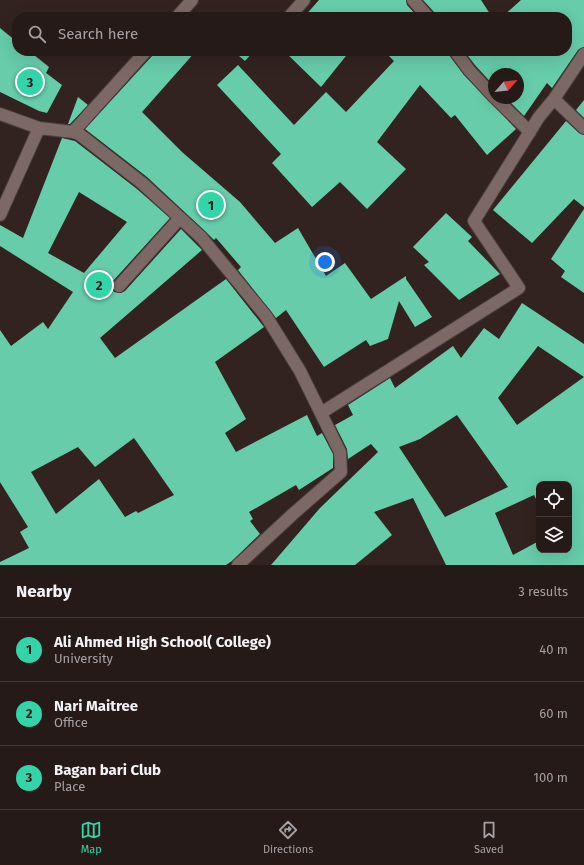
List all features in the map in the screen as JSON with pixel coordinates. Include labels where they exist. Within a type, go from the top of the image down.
[{"type":"street","points":[[181,12],[192,0]]},
{"type":"street","points":[[293,12],[304,0]]},
{"type":"street","points":[[413,0],[424,12]]},
{"type":"street","points":[[321,413],[518,288],[474,220],[539,117],[554,99],[584,54]]},
{"type":"street","points":[[73,132],[141,56]]},
{"type":"street","points":[[459,56],[488,91]]},
{"type":"street","points":[[554,99],[584,128]]},
{"type":"street","points":[[500,104],[530,132]]},
{"type":"street","points":[[0,114],[39,128],[79,134],[142,183],[201,237],[266,316],[300,371],[340,452],[341,472],[238,565]]},
{"type":"street","points":[[0,215],[39,128]]},
{"type":"street","points":[[119,286],[180,218]]},
{"type":"building","points":[[319,0],[406,0],[407,5],[413,12],[308,12]]},
{"type":"building","points":[[423,0],[481,0],[489,12],[434,12]]},
{"type":"building","points":[[521,0],[584,0],[584,47],[578,50],[552,88],[547,83],[524,116],[512,104],[524,104],[524,68],[488,68],[488,79],[468,56],[572,56],[572,12],[508,12]]},
{"type":"building","points":[[0,28],[12,38],[12,56],[35,56],[49,67],[46,73],[62,85],[47,113],[39,111],[0,92]]},
{"type":"building","points":[[152,56],[192,56],[142,112],[182,152],[240,202],[275,243],[298,228],[326,276],[345,263],[371,299],[406,276],[406,279],[432,317],[415,327],[399,301],[388,339],[370,346],[366,340],[324,367],[286,310],[276,318],[238,270],[241,267],[216,238],[214,240],[147,177],[85,129]]},
{"type":"building","points":[[239,56],[250,56],[245,61]]},
{"type":"building","points":[[289,56],[346,56],[321,87]]},
{"type":"building","points":[[389,56],[450,56],[464,75],[488,100],[488,104],[492,104],[516,129],[487,155],[455,115],[451,118],[420,85],[377,142],[406,169],[367,209],[340,182],[312,207],[272,163],[281,154],[217,85],[238,65],[294,125],[326,92],[346,112],[394,61]]},
{"type":"building","points":[[78,97],[88,105],[70,124],[68,124]]},
{"type":"building","points":[[584,100],[584,118],[576,110]]},
{"type":"building","points":[[566,121],[579,133],[584,135],[584,207],[574,199],[532,243],[493,210]]},
{"type":"building","points":[[62,138],[75,141],[137,189],[170,218],[113,281],[112,288],[114,292],[121,293],[125,291],[181,229],[202,250],[100,338],[115,358],[226,279],[264,327],[215,362],[246,419],[225,433],[236,452],[307,415],[317,436],[322,433],[333,454],[333,468],[299,490],[296,485],[249,512],[253,519],[250,521],[260,534],[226,565],[0,565],[0,562],[29,548],[20,532],[28,527],[0,482],[0,330],[11,346],[43,322],[48,329],[73,292],[0,246],[0,225],[23,238]],"holes":[[[79,192],[127,222],[84,273],[48,253]],[[134,438],[174,495],[138,513],[136,511],[125,517],[99,479],[56,514],[31,472],[78,447],[95,467]]]},
{"type":"building","points":[[584,209],[584,293],[561,277],[565,271],[551,259]]},
{"type":"building","points":[[446,213],[472,237],[468,241],[500,274],[459,300],[424,265],[429,262],[413,247]]},
{"type":"building","points":[[522,303],[584,344],[584,377],[584,565],[446,565],[413,498],[374,512],[392,535],[355,565],[271,565],[320,508],[378,452],[371,444],[348,459],[347,449],[335,425],[353,415],[348,405],[390,378],[395,388],[453,346],[461,358],[484,328],[499,339]],"holes":[[[538,346],[584,377],[517,425],[498,398]],[[457,415],[508,487],[445,517],[399,447],[420,439]]]},
{"type":"place","name":"Bagan bari Club","points":[[30,82]]},
{"type":"place","name":"Ali Ahmed High School( College)","points":[[211,205]]},
{"type":"place","name":"Nari Maitree","points":[[99,285]]}]
